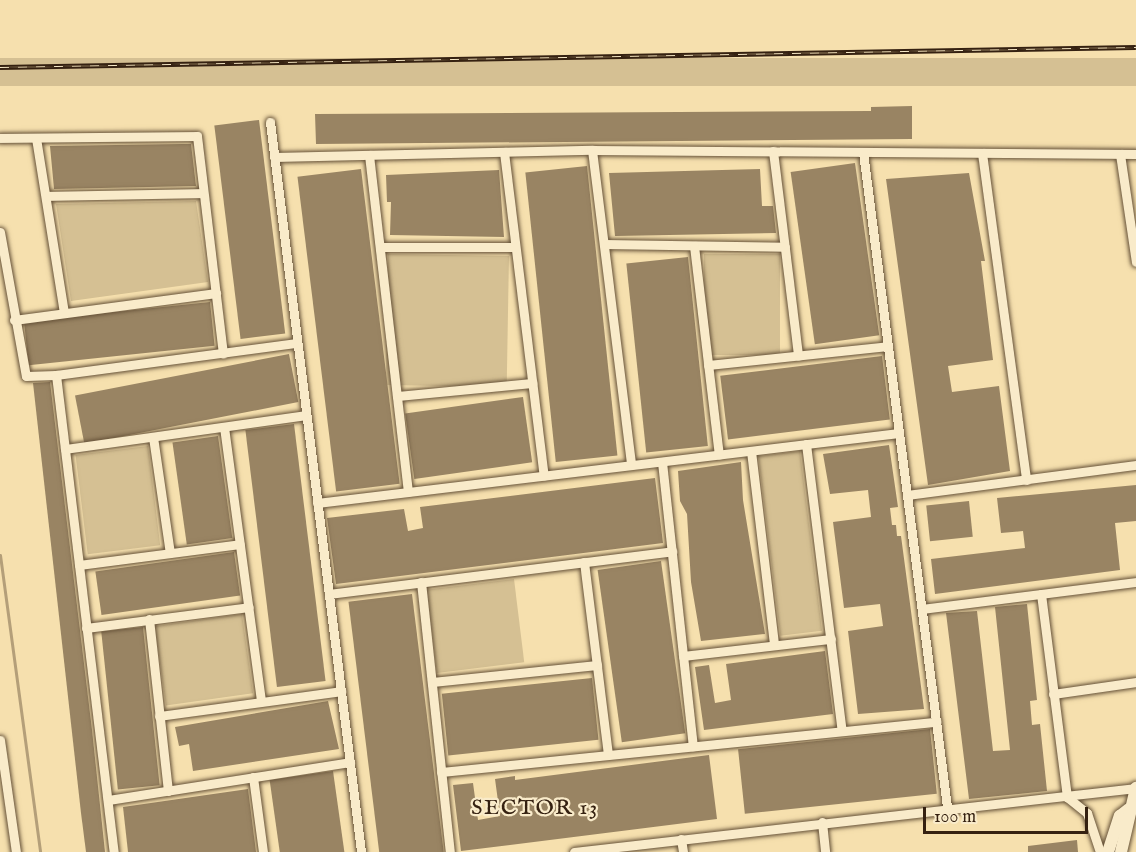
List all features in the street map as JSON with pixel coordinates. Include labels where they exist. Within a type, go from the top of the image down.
[{"type":"main road","points":[[1121,852],[1131,818],[1129,809],[1136,788]]},
{"type":"main road","points":[[1108,852],[1120,816],[1129,809]]},
{"type":"street","points":[[270,122],[361,852]]},
{"type":"street","points":[[0,138],[193,134],[198,139],[223,353]]},
{"type":"street","points":[[36,138],[64,313]]},
{"type":"street","points":[[274,157],[592,150],[1136,154]]},
{"type":"street","points":[[592,150],[631,465]]},
{"type":"street","points":[[504,152],[544,476]]},
{"type":"street","points":[[773,152],[798,355]]},
{"type":"street","points":[[863,152],[947,807]]},
{"type":"street","points":[[982,153],[1026,480]]},
{"type":"street","points":[[1120,154],[1136,262]]},
{"type":"street","points":[[369,155],[408,492]]},
{"type":"street","points":[[46,196],[203,193]]},
{"type":"street","points":[[0,232],[14,320],[26,376],[56,375],[297,343]]},
{"type":"street","points":[[604,244],[785,247]]},
{"type":"street","points":[[694,246],[719,454]]},
{"type":"street","points":[[380,248],[515,247]]},
{"type":"street","points":[[14,320],[216,293]]},
{"type":"street","points":[[708,365],[888,346]]},
{"type":"street","points":[[56,375],[114,852]]},
{"type":"street","points":[[397,396],[532,383]]},
{"type":"street","points":[[65,449],[306,415]]},
{"type":"street","points":[[224,427],[261,702]]},
{"type":"street","points":[[317,503],[899,433]]},
{"type":"street","points":[[153,437],[170,553]]},
{"type":"street","points":[[806,444],[842,731]]},
{"type":"street","points":[[751,451],[774,645]]},
{"type":"street","points":[[662,462],[693,746]]},
{"type":"street","points":[[907,495],[1136,465]]},
{"type":"street","points":[[79,565],[240,544]]},
{"type":"street","points":[[328,594],[672,551]]},
{"type":"street","points":[[584,562],[608,755]]},
{"type":"street","points":[[421,582],[450,852]]},
{"type":"street","points":[[922,609],[1136,582]]},
{"type":"street","points":[[1041,594],[1066,797],[1087,813],[1100,852]]},
{"type":"street","points":[[87,627],[249,607]]},
{"type":"street","points":[[149,619],[168,791]]},
{"type":"street","points":[[683,656],[831,639]]},
{"type":"street","points":[[432,682],[597,665]]},
{"type":"street","points":[[1053,694],[1136,682]]},
{"type":"street","points":[[159,716],[341,691]]},
{"type":"street","points":[[441,772],[936,722]]},
{"type":"street","points":[[0,740],[16,852]]},
{"type":"street","points":[[108,800],[350,762]]},
{"type":"street","points":[[253,777],[263,852]]},
{"type":"street","points":[[574,852],[947,807],[1066,797],[1136,788]]},
{"type":"street","points":[[822,822],[825,852]]},
{"type":"street","points":[[681,839],[683,852]]},
{"type":"shaded area","points":[[0,58],[1136,58],[1136,86],[0,86]]},
{"type":"shaded area","points":[[196,201],[208,282],[71,301],[56,204]]},
{"type":"shaded area","points":[[388,254],[509,256],[507,387],[386,385]]},
{"type":"shaded area","points":[[704,254],[780,254],[780,355],[704,355]]},
{"type":"shaded area","points":[[148,446],[160,545],[88,554],[76,455]]},
{"type":"shaded area","points":[[800,451],[822,631],[780,636],[758,456]]},
{"type":"shaded area","points":[[514,579],[524,662],[437,673],[427,590]]},
{"type":"shaded area","points":[[242,614],[253,693],[166,705],[155,626]]},
{"type":"building","points":[[912,106],[912,139],[316,144],[315,114],[871,111],[871,107]]},
{"type":"building","points":[[259,120],[285,333],[241,339],[214,125]]},
{"type":"building","points":[[191,144],[196,186],[54,189],[50,146]]},
{"type":"building","points":[[855,163],[879,335],[815,344],[791,172]]},
{"type":"building","points":[[587,166],[617,455],[556,462],[525,172]]},
{"type":"building","points":[[361,169],[400,484],[336,491],[297,177]]},
{"type":"building","points":[[760,169],[762,206],[773,206],[776,233],[615,236],[609,173]]},
{"type":"building","points":[[499,170],[504,237],[390,235],[391,202],[387,202],[386,175]]},
{"type":"building","points":[[969,173],[985,261],[981,261],[993,360],[948,366],[952,392],[999,386],[1010,471],[928,485],[886,179]]},
{"type":"building","points":[[688,257],[708,446],[646,452],[626,263]]},
{"type":"building","points":[[210,302],[215,346],[29,365],[24,322]]},
{"type":"building","points":[[289,354],[298,402],[84,444],[75,396]]},
{"type":"building","points":[[882,356],[890,420],[728,439],[720,376]]},
{"type":"building","points":[[50,382],[105,852],[86,852],[81,813],[33,383]]},
{"type":"building","points":[[523,397],[532,462],[414,479],[405,414]]},
{"type":"building","points":[[294,424],[326,681],[277,687],[245,430]]},
{"type":"building","points":[[218,436],[232,538],[187,544],[172,442]]},
{"type":"building","points":[[889,445],[898,507],[890,508],[892,525],[896,525],[897,536],[901,536],[924,709],[858,714],[848,631],[883,626],[880,604],[844,608],[833,522],[871,517],[868,490],[830,494],[823,454]]},
{"type":"building","points":[[741,462],[743,500],[765,634],[701,641],[691,582],[687,514],[680,501],[678,471]]},
{"type":"building","points":[[655,478],[663,543],[336,584],[327,518],[404,509],[408,531],[423,528],[420,507]]},
{"type":"building","points":[[1136,485],[1136,521],[1115,523],[1120,570],[935,594],[931,559],[1025,548],[1023,531],[1001,533],[997,498]]},
{"type":"building","points":[[969,501],[973,537],[930,541],[926,505]]},
{"type":"building","points":[[234,552],[240,596],[101,615],[95,571]]},
{"type":"building","points":[[661,561],[685,733],[622,742],[598,570]]},
{"type":"building","points":[[412,594],[444,852],[379,852],[348,602]]},
{"type":"building","points":[[1027,604],[1037,700],[1030,701],[1032,725],[1040,724],[1047,791],[969,799],[946,613],[977,611],[993,751],[1010,750],[995,607]]},
{"type":"building","points":[[143,627],[160,785],[118,790],[101,631]]},
{"type":"building","points":[[825,651],[833,714],[704,730],[695,667],[709,665],[715,703],[731,700],[726,664]]},
{"type":"building","points":[[592,678],[598,740],[448,755],[442,694]]},
{"type":"building","points":[[328,701],[339,749],[193,771],[189,744],[179,746],[175,727]]},
{"type":"building","points":[[930,729],[937,794],[745,814],[738,749]]},
{"type":"building","points":[[709,755],[717,819],[461,851],[453,785],[473,783],[478,820],[500,816],[495,779],[515,776],[515,780]]},
{"type":"building","points":[[333,771],[344,852],[280,852],[270,780]]},
{"type":"building","points":[[248,789],[256,852],[128,852],[123,807]]},
{"type":"building","points":[[1077,840],[1078,852],[1028,852],[1028,846]]},
{"type":"waterway","points":[[0,555],[40,852]]},
{"type":"railway","points":[[0,67],[1136,47]]},
{"type":"district","name":"SECTOR 13","points":[[535,809]]}]
